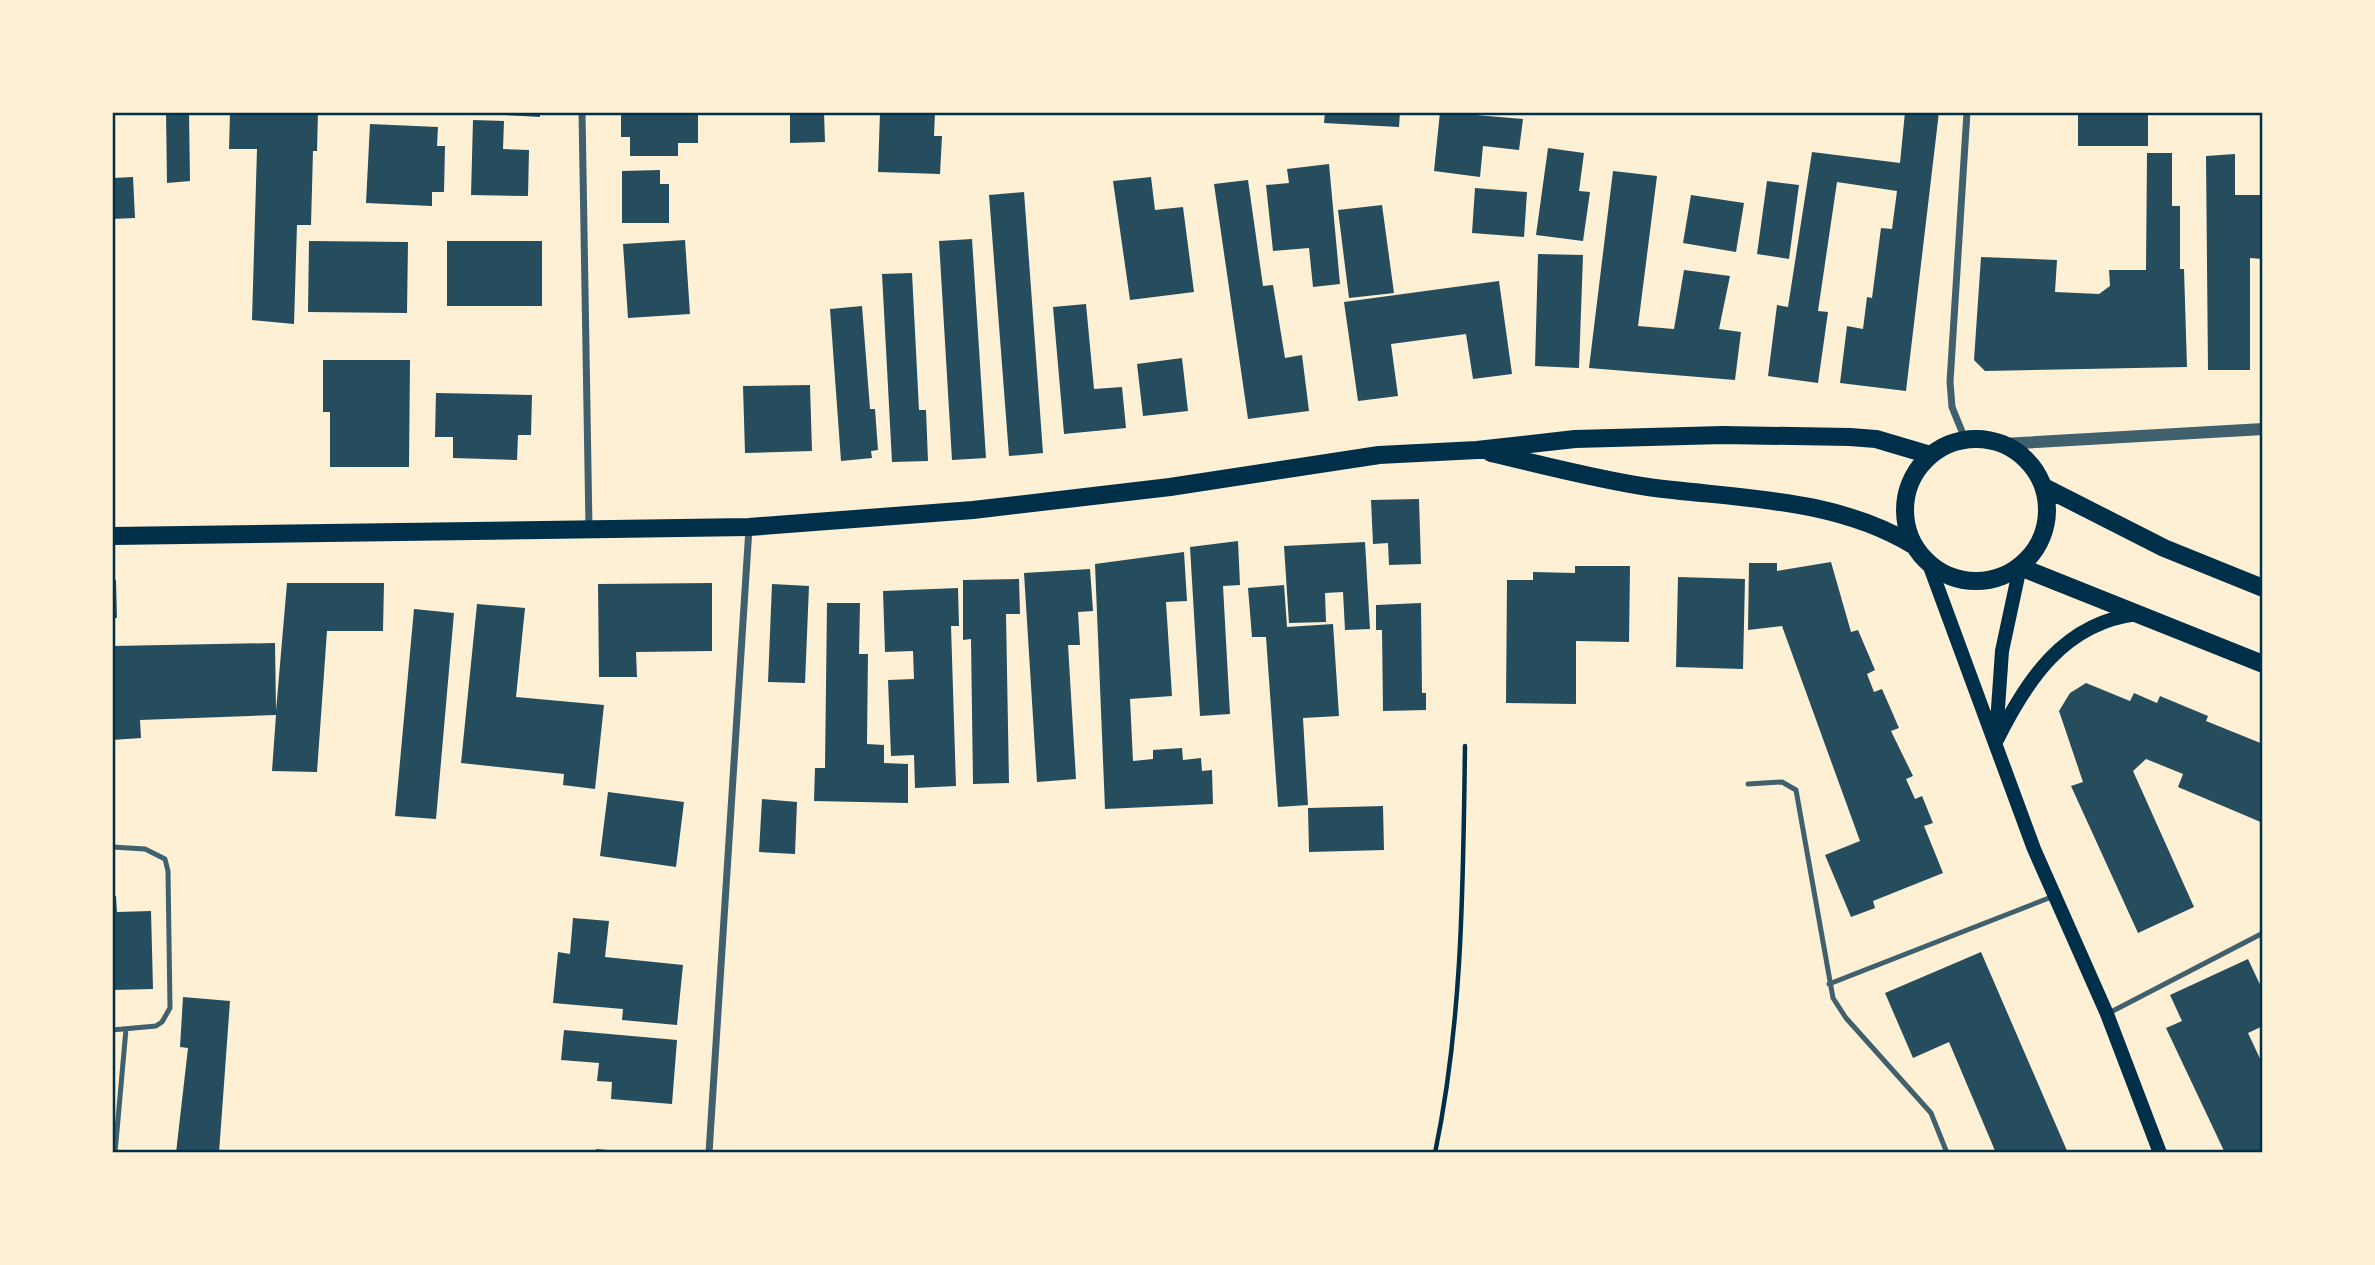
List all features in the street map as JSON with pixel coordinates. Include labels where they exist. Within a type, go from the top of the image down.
[{"type":"main road","points":[[112,536],[750,527],[973,510],[1170,486],[1379,455],[1477,450],[1576,439],[1723,435],[1876,439],[1930,455]]},
{"type":"main road","points":[[1477,450],[1647,486],[1790,504],[1842,514],[1888,530],[1913,545],[1929,564],[1950,576],[1973,582],[1998,578],[2020,567],[2035,551],[2045,531],[2048,509],[2043,487],[2034,469],[2020,454],[2002,444],[1965,439],[1946,445],[1930,455],[1914,474],[1905,497],[1905,522],[1913,545]]},
{"type":"main road","points":[[2043,487],[2164,548],[2263,588]]},
{"type":"main road","points":[[1929,564],[1950,628],[2054,896],[2107,1014],[2160,1153]]},
{"type":"main road","points":[[2020,567],[2263,664]]},
{"type":"main road","points":[[1996,742],[1998,685],[2020,567]]},
{"type":"main road","points":[[1996,742],[2027,683],[2051,655],[2098,625],[2138,614]]},
{"type":"street","points":[[582,112],[590,531]]},
{"type":"street","points":[[1965,439],[1952,407],[1950,382],[1967,112]]},
{"type":"street","points":[[2002,444],[2263,429]]},
{"type":"street","points":[[709,1153],[750,527]]},
{"type":"lane","points":[[1748,784],[1782,782],[1796,790],[1833,998],[1846,1018],[1931,1113],[1947,1153]]},
{"type":"lane","points":[[112,847],[145,849],[156,852],[165,859],[168,871],[170,1008],[156,1026],[112,1030]]},
{"type":"lane","points":[[1829,984],[2054,896]]},
{"type":"lane","points":[[2107,1014],[2263,933]]},
{"type":"lane","points":[[115,1153],[126,1029]]},
{"type":"path","points":[[1435,1153],[1457,1010],[1463,901],[1465,746]]},
{"type":"building","points":[[166,112],[189,112],[190,181],[167,183]]},
{"type":"building","points":[[230,112],[318,112],[317,151],[313,151],[311,225],[297,225],[294,324],[252,320],[257,149],[229,149]]},
{"type":"building","points":[[540,112],[540,117],[485,114]]},
{"type":"building","points":[[621,112],[698,112],[698,143],[678,143],[678,156],[630,156],[630,137],[621,137]]},
{"type":"building","points":[[790,112],[824,112],[825,142],[790,143]]},
{"type":"building","points":[[880,112],[935,112],[934,136],[942,136],[940,174],[878,172]]},
{"type":"building","points":[[1325,112],[1400,112],[1399,127],[1324,123]]},
{"type":"building","points":[[1440,112],[1523,119],[1519,150],[1483,146],[1480,177],[1434,171]]},
{"type":"building","points":[[1905,112],[1939,112],[1906,391],[1840,383],[1847,326],[1863,329],[1867,297],[1872,298],[1881,228],[1892,229],[1897,191],[1837,182],[1818,311],[1828,312],[1818,383],[1768,376],[1777,305],[1788,307],[1812,152],[1900,163]]},
{"type":"building","points":[[2078,112],[2148,112],[2148,146],[2078,146]]},
{"type":"building","points":[[473,120],[504,121],[503,149],[529,150],[528,196],[471,195]]},
{"type":"building","points":[[370,124],[438,127],[437,146],[445,146],[444,192],[432,192],[432,206],[366,203]]},
{"type":"building","points":[[1548,148],[1584,153],[1579,191],[1590,192],[1583,241],[1536,235]]},
{"type":"building","points":[[2147,153],[2172,153],[2172,206],[2180,206],[2180,269],[2184,269],[2187,367],[1985,371],[1974,360],[1981,257],[2057,260],[2055,292],[2099,294],[2110,286],[2109,270],[2146,270]]},
{"type":"building","points":[[2235,154],[2235,195],[2263,195],[2263,259],[2250,258],[2250,370],[2208,370],[2206,156]]},
{"type":"building","points":[[1329,164],[1340,284],[1313,287],[1309,248],[1273,251],[1266,185],[1289,183],[1287,169]]},
{"type":"building","points":[[660,170],[660,184],[669,184],[669,223],[622,223],[622,171]]},
{"type":"building","points":[[1613,171],[1657,176],[1638,326],[1674,329],[1684,270],[1730,276],[1719,329],[1741,332],[1735,380],[1589,368]]},
{"type":"building","points":[[133,177],[135,218],[112,219],[112,178]]},
{"type":"building","points":[[1151,177],[1155,210],[1183,207],[1194,292],[1130,300],[1113,181]]},
{"type":"building","points":[[1248,180],[1263,286],[1273,285],[1285,358],[1302,355],[1309,411],[1248,419],[1214,184]]},
{"type":"building","points":[[1767,181],[1799,185],[1789,259],[1757,254]]},
{"type":"building","points":[[1475,188],[1527,192],[1524,237],[1472,233]]},
{"type":"building","points":[[1024,192],[1043,453],[1009,456],[989,195]]},
{"type":"building","points":[[1691,195],[1744,203],[1736,252],[1683,243]]},
{"type":"building","points":[[1382,205],[1394,293],[1349,298],[1338,210]]},
{"type":"building","points":[[972,239],[986,458],[952,460],[939,241]]},
{"type":"building","points":[[685,240],[690,314],[628,318],[623,244]]},
{"type":"building","points":[[309,241],[408,242],[407,313],[308,312]]},
{"type":"building","points":[[447,241],[542,241],[542,306],[447,306]]},
{"type":"building","points":[[1538,254],[1583,255],[1579,368],[1535,366]]},
{"type":"building","points":[[912,273],[919,410],[926,410],[928,461],[892,462],[882,274]]},
{"type":"building","points":[[1499,281],[1512,374],[1473,379],[1466,334],[1391,344],[1398,396],[1358,401],[1344,302]]},
{"type":"building","points":[[1086,304],[1094,389],[1122,387],[1126,428],[1064,434],[1053,307]]},
{"type":"building","points":[[862,306],[870,409],[875,409],[878,450],[871,451],[872,458],[841,461],[830,309]]},
{"type":"building","points":[[1182,358],[1188,411],[1143,416],[1137,364]]},
{"type":"building","points":[[323,360],[410,360],[409,467],[330,467],[330,412],[323,412]]},
{"type":"building","points":[[810,385],[812,451],[745,453],[743,386]]},
{"type":"building","points":[[436,393],[532,395],[531,435],[518,435],[517,460],[453,458],[453,437],[435,437]]},
{"type":"building","points":[[1419,499],[1421,564],[1389,565],[1388,543],[1373,544],[1371,500]]},
{"type":"building","points":[[1238,541],[1240,585],[1223,586],[1230,714],[1200,716],[1190,547]]},
{"type":"building","points":[[1365,542],[1370,629],[1345,630],[1343,592],[1325,593],[1326,622],[1289,623],[1284,546]]},
{"type":"building","points":[[1184,552],[1187,601],[1166,602],[1172,696],[1130,699],[1133,761],[1153,759],[1153,750],[1182,748],[1183,760],[1201,758],[1202,771],[1212,770],[1213,804],[1105,809],[1095,564]]},
{"type":"building","points":[[1831,562],[1851,632],[1858,630],[1875,670],[1867,674],[1874,692],[1882,689],[1899,728],[1891,731],[1913,776],[1906,779],[1915,799],[1922,796],[1933,823],[1924,826],[1943,873],[1873,901],[1875,908],[1851,917],[1825,855],[1860,841],[1782,626],[1748,630],[1749,563],[1777,563],[1777,571]]},
{"type":"building","points":[[1575,566],[1630,566],[1629,642],[1576,641],[1576,704],[1506,703],[1507,580],[1533,580],[1533,572],[1575,573]]},
{"type":"building","points":[[1090,569],[1093,611],[1078,612],[1080,645],[1068,645],[1076,779],[1037,782],[1024,573]]},
{"type":"building","points":[[1678,577],[1745,579],[1743,669],[1676,667]]},
{"type":"building","points":[[1019,579],[1020,614],[1006,614],[1009,783],[973,784],[971,639],[963,640],[963,580]]},
{"type":"building","points":[[112,580],[116,580],[117,618],[112,618]]},
{"type":"building","points":[[287,583],[384,583],[383,631],[327,631],[317,772],[272,771],[276,715],[140,720],[141,738],[112,740],[112,646],[275,643],[276,711]]},
{"type":"building","points":[[712,583],[712,651],[636,652],[637,677],[599,677],[598,584]]},
{"type":"building","points":[[772,584],[809,586],[805,683],[768,682]]},
{"type":"building","points":[[1284,585],[1287,627],[1333,624],[1339,716],[1303,718],[1308,805],[1278,807],[1266,637],[1252,637],[1248,588]]},
{"type":"building","points":[[958,588],[959,626],[951,626],[956,786],[915,788],[914,755],[891,756],[888,680],[914,679],[913,651],[885,652],[883,591]]},
{"type":"building","points":[[827,603],[860,603],[859,654],[868,654],[867,744],[884,745],[884,763],[908,764],[908,803],[814,801],[815,768],[825,768]]},
{"type":"building","points":[[1421,603],[1422,693],[1426,693],[1426,710],[1383,711],[1382,630],[1376,630],[1376,605]]},
{"type":"building","points":[[477,604],[525,608],[516,697],[604,705],[595,789],[563,785],[564,774],[461,763]]},
{"type":"building","points":[[414,609],[454,613],[436,819],[395,816]]},
{"type":"building","points":[[2086,683],[2130,701],[2134,693],[2157,703],[2160,696],[2208,716],[2206,721],[2263,744],[2263,823],[2178,787],[2183,774],[2146,759],[2133,771],[2194,907],[2138,933],[2071,786],[2083,782],[2059,711],[2070,693]]},
{"type":"building","points":[[608,792],[684,802],[676,867],[600,856]]},
{"type":"building","points":[[762,799],[797,802],[795,854],[759,852]]},
{"type":"building","points":[[1383,806],[1384,850],[1309,852],[1308,808]]},
{"type":"building","points":[[112,896],[116,896],[117,912],[151,911],[153,989],[112,990]]},
{"type":"building","points":[[573,918],[609,921],[605,957],[683,965],[677,1025],[622,1020],[623,1009],[553,1003],[558,952],[570,954]]},
{"type":"building","points":[[1981,952],[2068,1153],[1996,1153],[1949,1042],[1913,1058],[1885,993]]},
{"type":"building","points":[[2248,959],[2263,991],[2263,1026],[2248,1033],[2263,1065],[2263,1153],[2225,1153],[2166,1028],[2182,1021],[2170,995]]},
{"type":"building","points":[[183,997],[230,1001],[219,1153],[176,1153],[188,1048],[180,1047]]},
{"type":"building","points":[[564,1030],[677,1040],[672,1104],[611,1099],[612,1082],[597,1081],[599,1063],[561,1060]]},
{"type":"building","points":[[596,1149],[620,1151],[620,1153],[596,1153]]}]
